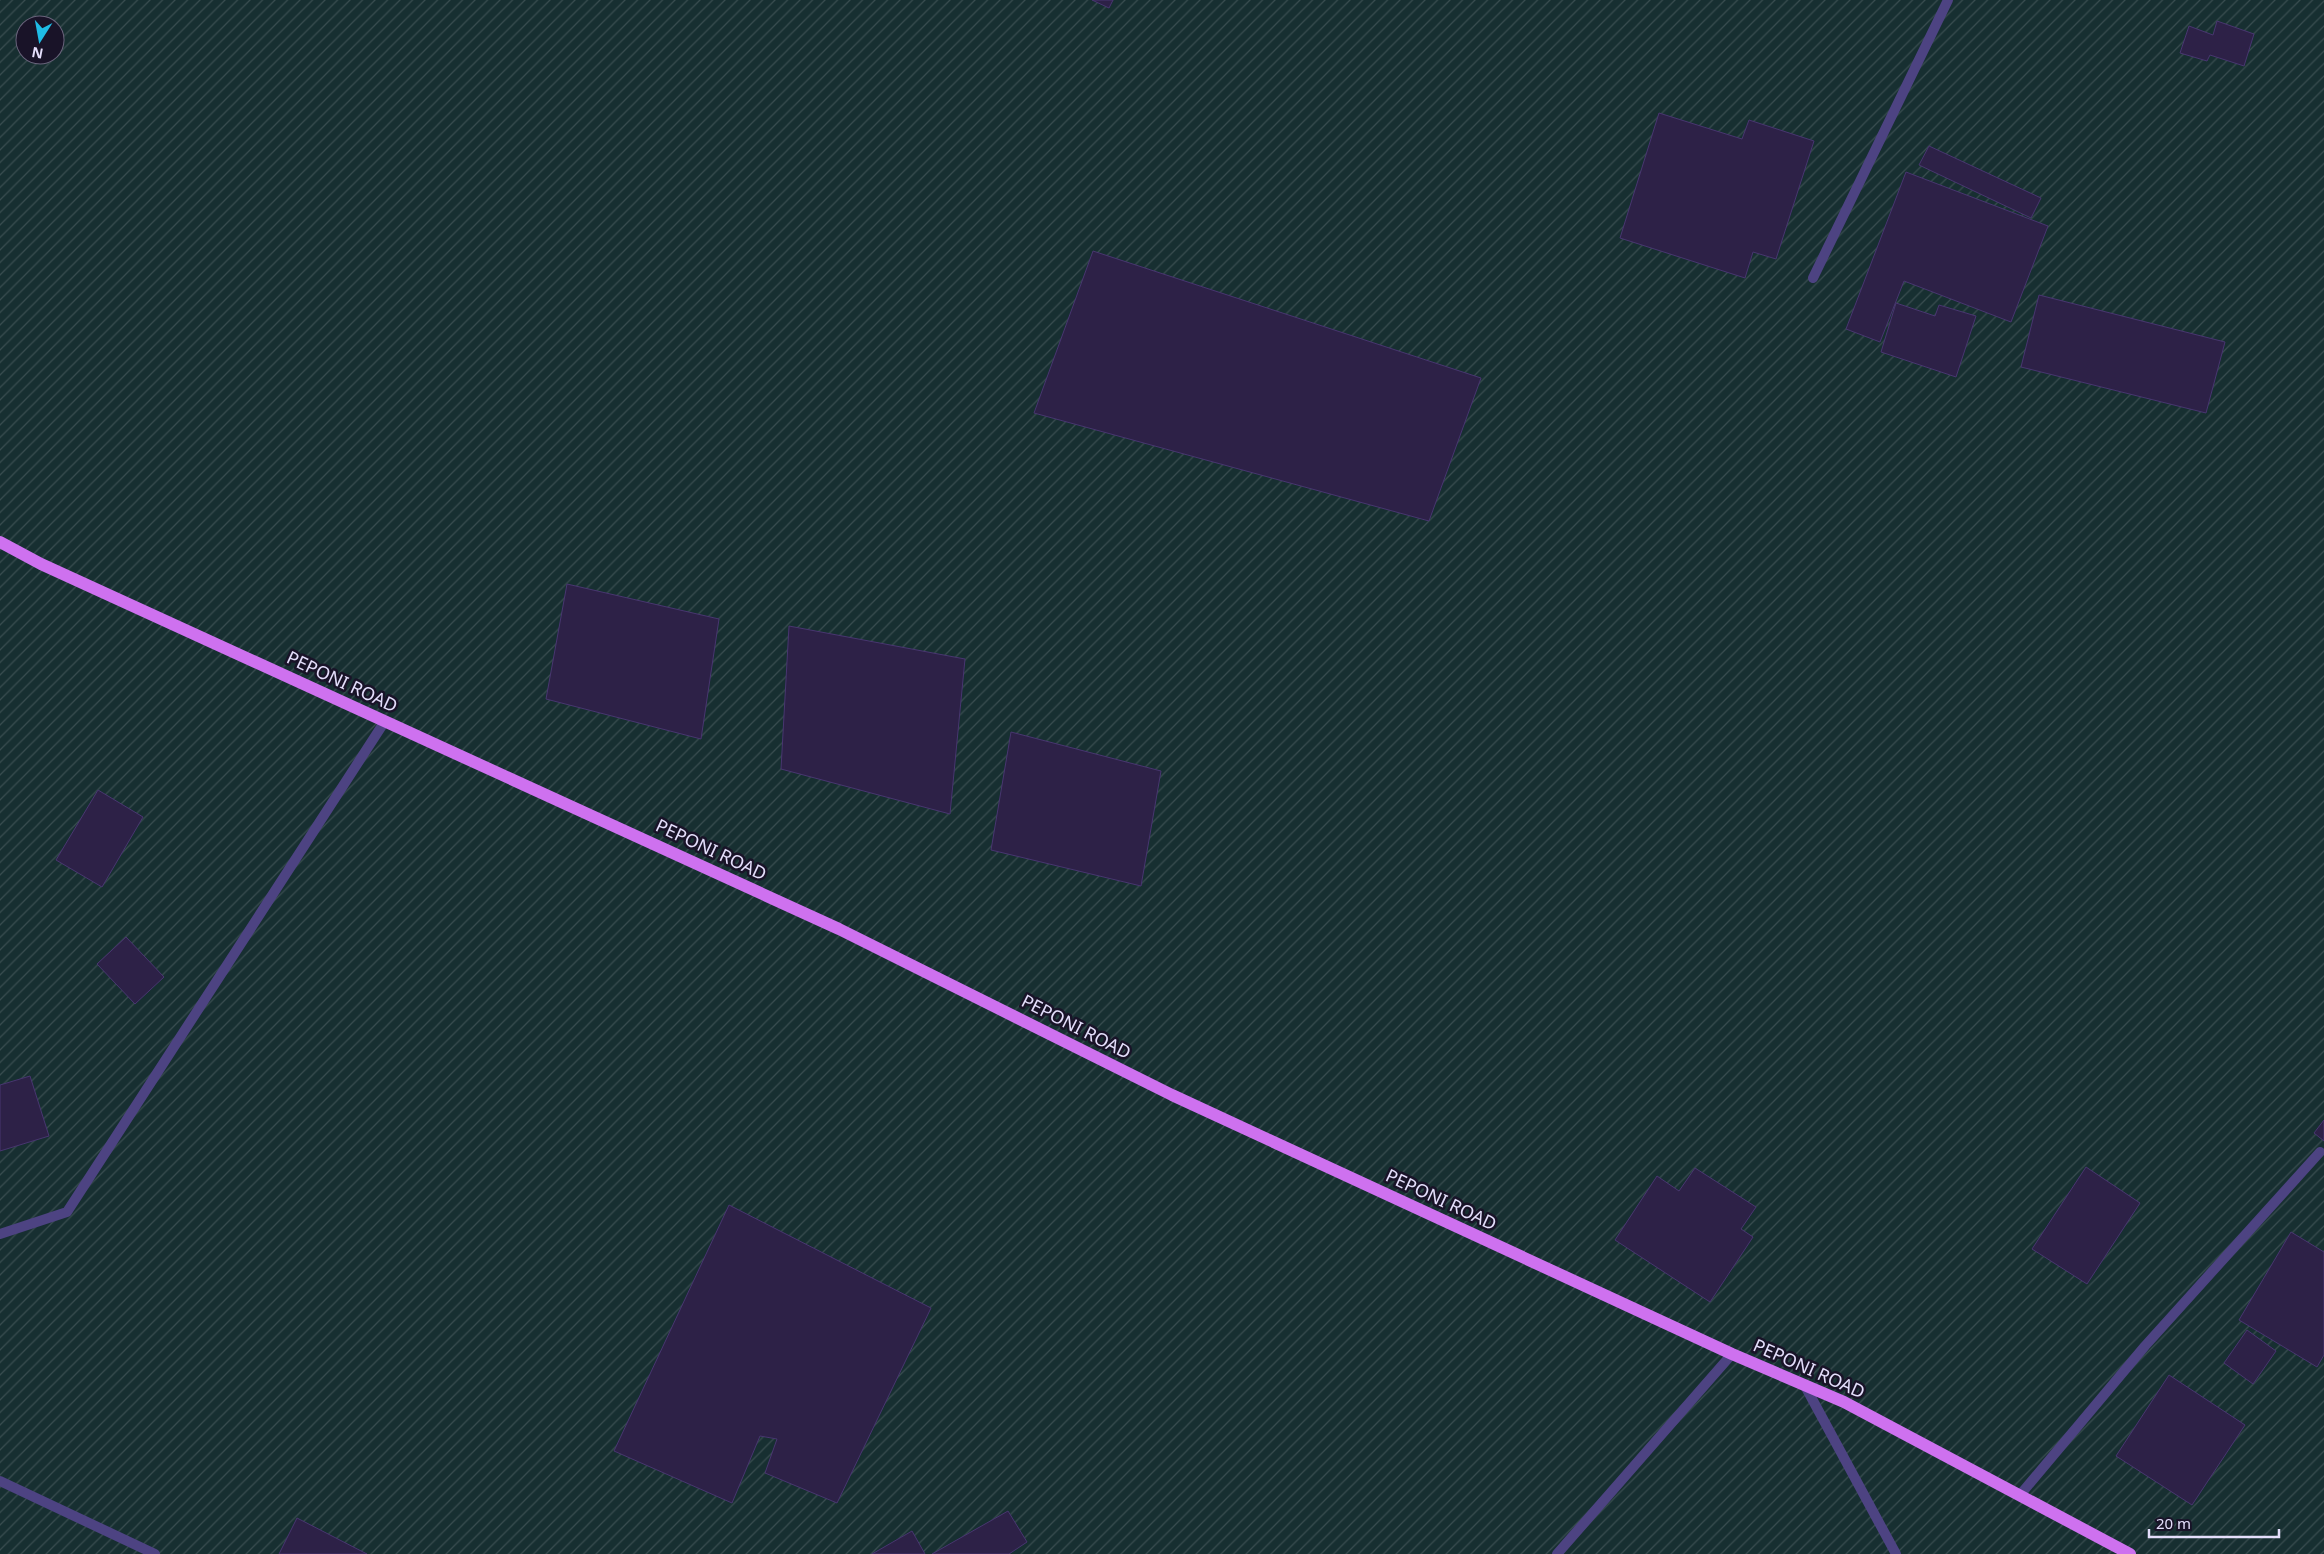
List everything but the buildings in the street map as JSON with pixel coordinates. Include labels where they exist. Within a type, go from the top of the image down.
[{"type":"main road","name":"PEPONI ROAD","points":[[0,542],[50,568],[840,928],[1172,1095],[1732,1354],[1844,1402],[2130,1554]]},
{"type":"street","points":[[1813,278],[1948,0]]},
{"type":"street","points":[[0,1234],[66,1212],[386,721]]},
{"type":"street","points":[[2020,1496],[2145,1346],[2320,1152]]},
{"type":"street","points":[[1557,1554],[1732,1354]]},
{"type":"street","points":[[1804,1384],[1896,1554]]},
{"type":"street","points":[[0,1481],[155,1554]]},
{"type":"green space","points":[[0,0],[2324,0],[2324,1554],[0,1554]]}]
